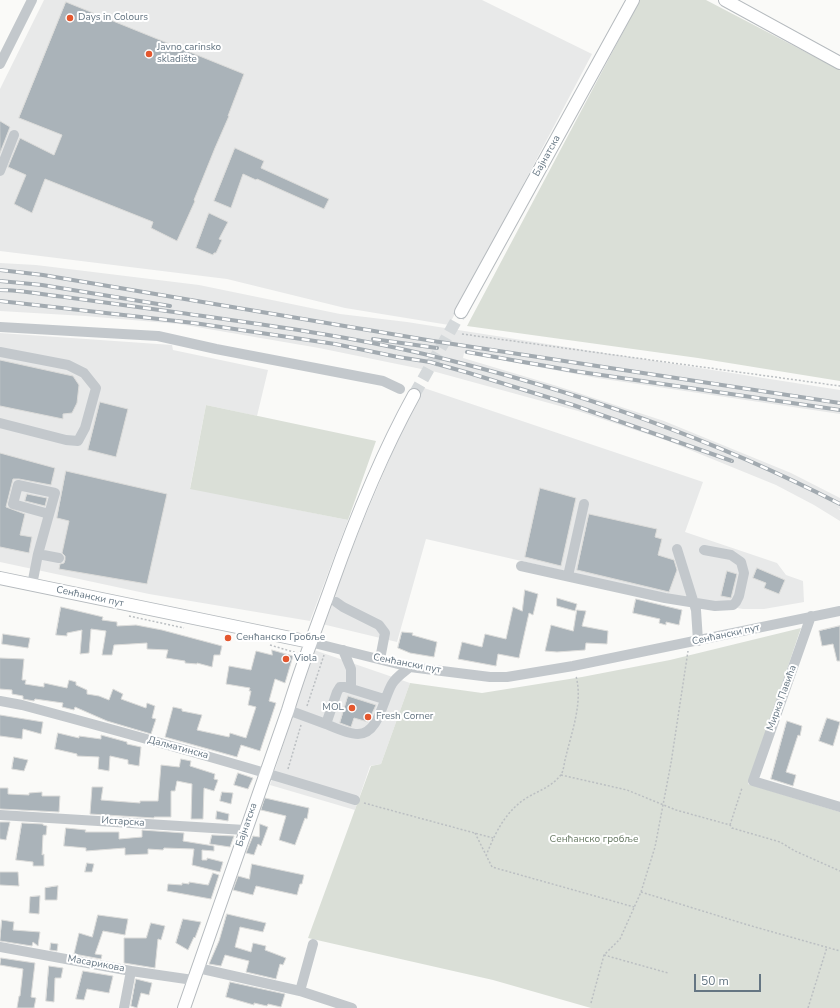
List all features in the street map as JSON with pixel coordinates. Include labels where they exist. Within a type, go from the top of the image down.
[{"type":"main road","name":"Бајнатска","points":[[460,312],[633,0]]},
{"type":"main road","points":[[725,0],[840,63]]},
{"type":"main road","name":"Бајнатска","points":[[184,1008],[288,710],[310,642],[361,509],[398,423],[414,395]]},
{"type":"main road","name":"Сенћански пут","points":[[0,581],[32,585],[310,642]]},
{"type":"street","points":[[1,60],[32,0]]},
{"type":"street","points":[[0,172],[14,135]]},
{"type":"street","points":[[0,327],[158,336],[216,349],[382,381],[400,389]]},
{"type":"street","points":[[0,352],[68,365],[84,373],[96,388],[86,428],[78,441],[66,440],[0,423]]},
{"type":"street","points":[[568,576],[584,504]]},
{"type":"street","points":[[32,585],[38,554],[49,514]]},
{"type":"street","points":[[677,549],[696,610],[694,642]]},
{"type":"street","points":[[521,566],[665,598],[715,606],[733,605],[739,596],[744,573],[740,562],[731,555],[704,550]]},
{"type":"street","points":[[38,554],[59,558]]},
{"type":"street","points":[[336,602],[383,628],[385,633],[380,659]]},
{"type":"street","name":"Сенћански пут","points":[[310,642],[410,667],[490,677],[507,677],[573,666],[840,611]]},
{"type":"street","name":"Мирка Павића","points":[[812,616],[753,781],[840,807]]},
{"type":"street","points":[[343,650],[351,669],[351,688]]},
{"type":"street","points":[[288,710],[353,734],[368,732],[374,727],[384,699],[394,680],[410,667]]},
{"type":"street","points":[[326,724],[338,690],[343,686],[384,699]]},
{"type":"street","name":"Далматинска","points":[[0,701],[22,705],[266,772],[355,800]]},
{"type":"street","name":"Истарска","points":[[0,815],[245,830]]},
{"type":"street","points":[[300,991],[313,944]]},
{"type":"street","name":"Масарикова","points":[[0,947],[131,971],[193,980]]},
{"type":"street","points":[[198,968],[300,991],[352,1008]]},
{"type":"street","points":[[124,1008],[131,971]]},
{"type":"path","points":[[462,334],[840,386]]},
{"type":"path","points":[[591,1004],[604,955],[620,939],[642,892],[655,847],[694,642]]},
{"type":"path","points":[[486,856],[493,838],[516,806],[525,799],[546,789],[562,775],[576,720],[578,701],[577,680],[573,666]]},
{"type":"path","points":[[562,775],[627,790],[676,810],[730,825],[732,828],[780,842],[795,851],[840,871]]},
{"type":"path","points":[[730,825],[742,788]]},
{"type":"path","points":[[355,800],[493,838]]},
{"type":"path","points":[[475,833],[492,867],[634,908]]},
{"type":"path","points":[[642,892],[748,925],[840,951]]},
{"type":"path","points":[[808,1008],[827,947]]},
{"type":"path","points":[[604,955],[668,973]]},
{"type":"shaded area","points":[[44,0],[482,0],[592,54],[449,325],[345,308],[227,279],[0,251],[0,89]]},
{"type":"shaded area","points":[[0,263],[36,265],[199,285],[340,314],[407,322],[840,390],[840,414],[597,378],[464,353],[463,358],[557,386],[664,421],[791,473],[840,498],[840,509],[837,508],[840,510],[840,521],[776,485],[668,441],[578,411],[436,372],[319,348],[179,324],[0,311]]},
{"type":"shaded area","points":[[0,333],[172,345],[173,350],[268,370],[257,416],[206,405],[190,488],[348,520],[310,621],[149,594],[0,562]]},
{"type":"shaded area","points":[[424,388],[703,482],[685,532],[777,563],[786,575],[803,581],[804,602],[764,609],[743,609],[695,601],[426,539],[397,642],[322,624],[361,526],[406,420]]},
{"type":"shaded area","points":[[314,650],[410,683],[381,764],[370,766],[355,810],[270,785]]},
{"type":"green space","points":[[640,0],[706,0],[840,70],[840,381],[698,358],[467,326]]},
{"type":"green space","points":[[206,405],[376,441],[348,520],[190,489]]},
{"type":"green space","name":"Сенћанско гробље","points":[[801,628],[748,784],[840,812],[840,1008],[591,1008],[493,980],[308,938],[371,766],[381,764],[410,683],[482,693],[582,677],[670,660]]},
{"type":"building","points":[[66,2],[244,74],[229,116],[194,200],[195,201],[177,241],[151,228],[153,222],[45,179],[32,213],[14,204],[26,175],[8,167],[20,138],[54,155],[62,135],[19,118]]},
{"type":"building","points":[[0,121],[10,127],[0,153]]},
{"type":"building","points":[[235,148],[264,161],[261,168],[329,199],[324,209],[243,174],[231,208],[214,201]]},
{"type":"building","points":[[209,213],[228,222],[219,239],[222,240],[216,253],[213,255],[196,248]]},
{"type":"building","points":[[0,360],[73,376],[79,385],[77,403],[72,413],[63,414],[63,419],[0,406]]},
{"type":"building","points":[[100,402],[128,409],[116,457],[88,450]]},
{"type":"building","points":[[0,453],[55,468],[51,485],[13,479],[6,507],[25,514],[20,535],[32,537],[29,553],[0,547]]},
{"type":"building","points":[[66,471],[167,494],[147,584],[59,569],[60,564],[64,563],[65,560],[65,556],[62,553],[69,521],[57,518]]},
{"type":"building","points":[[540,488],[576,498],[561,566],[525,557]]},
{"type":"building","points":[[27,494],[47,498],[45,506],[25,501]]},
{"type":"building","points":[[589,514],[657,529],[655,537],[662,539],[658,555],[674,560],[677,570],[669,592],[577,570]]},
{"type":"building","points":[[757,568],[785,580],[779,594],[764,588],[766,583],[753,578]]},
{"type":"building","points":[[727,571],[737,574],[731,598],[721,596]]},
{"type":"building","points":[[525,590],[538,594],[533,615],[529,613],[519,658],[498,654],[496,666],[458,659],[462,642],[482,647],[485,634],[506,639],[513,607],[522,611]]},
{"type":"building","points":[[557,598],[577,604],[575,611],[557,606]]},
{"type":"building","points":[[636,599],[682,610],[679,625],[666,622],[666,625],[659,623],[660,619],[633,613]]},
{"type":"building","points":[[61,607],[103,617],[102,620],[117,622],[117,626],[136,625],[162,630],[222,646],[220,655],[214,655],[212,667],[197,663],[185,663],[185,661],[166,658],[168,650],[147,649],[147,643],[114,645],[112,655],[102,655],[106,631],[91,629],[89,653],[80,654],[82,630],[67,633],[67,636],[56,635]]},
{"type":"building","points":[[577,610],[586,611],[582,626],[608,631],[607,644],[586,643],[585,650],[557,652],[545,651],[551,625],[573,631]]},
{"type":"building","points":[[840,626],[840,661],[837,661],[833,644],[822,646],[819,631]]},
{"type":"building","points":[[402,632],[413,633],[412,635],[437,642],[434,657],[410,653],[398,648]]},
{"type":"building","points":[[3,634],[30,638],[28,648],[2,644]]},
{"type":"building","points":[[272,650],[293,656],[285,683],[275,679],[269,701],[276,703],[260,751],[241,745],[237,757],[165,737],[173,707],[182,709],[182,711],[202,715],[197,730],[229,737],[230,733],[246,738],[256,707],[248,705],[251,691],[249,691],[250,688],[226,684],[229,666],[251,670],[256,651],[272,655]]},
{"type":"building","points":[[0,658],[24,659],[22,680],[26,680],[25,684],[44,687],[44,683],[67,688],[69,680],[76,682],[76,685],[87,690],[87,694],[99,696],[109,700],[113,689],[123,694],[121,699],[146,708],[147,703],[155,706],[152,718],[156,719],[151,734],[107,721],[75,707],[74,710],[62,707],[63,703],[23,699],[23,696],[12,694],[12,690],[0,689]]},
{"type":"building","points":[[348,696],[376,705],[368,722],[354,718],[351,727],[340,723]]},
{"type":"building","points":[[0,715],[43,722],[41,734],[23,729],[22,739],[0,736]]},
{"type":"building","points":[[827,718],[840,722],[833,746],[819,741]]},
{"type":"building","points":[[787,721],[802,726],[800,736],[798,735],[786,772],[796,775],[793,786],[771,779]]},
{"type":"building","points":[[58,733],[79,738],[79,736],[101,739],[101,735],[141,747],[139,766],[128,764],[128,760],[110,756],[109,771],[98,769],[99,757],[77,756],[77,754],[55,749]]},
{"type":"building","points":[[14,757],[28,760],[24,771],[12,769]]},
{"type":"building","points":[[181,759],[191,761],[190,766],[215,774],[214,779],[218,780],[214,791],[204,788],[203,819],[191,819],[192,784],[177,781],[175,791],[171,791],[171,817],[154,818],[90,814],[92,787],[103,787],[101,800],[140,803],[140,801],[158,801],[161,765],[179,767]]},
{"type":"building","points":[[238,773],[253,778],[248,789],[234,785]]},
{"type":"building","points":[[0,788],[8,788],[8,794],[29,795],[29,793],[42,792],[42,796],[60,796],[59,812],[0,809]]},
{"type":"building","points":[[222,792],[233,793],[231,804],[220,801]]},
{"type":"building","points":[[265,798],[309,808],[307,819],[305,818],[295,845],[279,840],[286,816],[261,810]]},
{"type":"building","points":[[217,811],[229,814],[228,821],[216,819]]},
{"type":"building","points":[[0,822],[10,822],[6,840],[0,839]]},
{"type":"building","points":[[22,823],[43,824],[47,826],[46,835],[43,835],[42,855],[44,854],[44,866],[33,866],[33,862],[16,860]]},
{"type":"building","points":[[260,824],[268,827],[261,846],[258,844],[254,855],[246,853],[253,836],[259,837]]},
{"type":"building","points":[[66,828],[86,830],[85,832],[119,832],[119,839],[142,837],[142,830],[184,833],[183,841],[214,846],[214,851],[202,850],[202,860],[207,860],[207,858],[223,862],[220,872],[192,865],[194,849],[148,849],[148,854],[125,855],[125,848],[86,851],[86,848],[64,846]]},
{"type":"building","points":[[212,835],[234,836],[230,847],[210,844]]},
{"type":"building","points":[[87,863],[94,864],[92,872],[85,872]]},
{"type":"building","points":[[252,864],[304,875],[297,895],[256,886],[253,895],[233,890],[238,876],[249,879]]},
{"type":"building","points":[[0,872],[18,872],[19,886],[0,885]]},
{"type":"building","points":[[213,873],[219,875],[211,899],[167,891],[168,884],[182,885],[182,883],[189,884],[189,882],[208,885]]},
{"type":"building","points":[[58,886],[57,900],[45,900],[45,888]]},
{"type":"building","points":[[40,896],[39,914],[29,913],[30,897]]},
{"type":"building","points":[[227,914],[266,923],[263,932],[240,927],[235,947],[251,952],[253,943],[266,946],[265,950],[286,958],[283,965],[280,964],[276,979],[246,972],[249,961],[225,955],[221,966],[209,964],[219,941]]},
{"type":"building","points":[[98,915],[128,919],[125,935],[103,931],[95,954],[102,955],[101,959],[74,954],[79,933],[92,937]]},
{"type":"building","points":[[183,919],[201,922],[195,938],[194,937],[188,950],[176,943]]},
{"type":"building","points":[[2,920],[14,922],[13,930],[40,932],[38,946],[33,942],[32,946],[0,941]]},
{"type":"building","points":[[151,923],[165,926],[161,940],[158,939],[155,968],[124,963],[124,938],[146,938]]},
{"type":"building","points":[[51,943],[58,944],[57,951],[50,950]]},
{"type":"building","points":[[1,958],[35,963],[31,997],[36,998],[34,1008],[17,1008],[23,969],[0,965]]},
{"type":"building","points":[[49,966],[63,968],[61,978],[55,978],[54,1002],[46,1001]]},
{"type":"building","points":[[83,971],[113,976],[109,993],[87,989],[84,1000],[76,999]]},
{"type":"building","points":[[136,979],[152,983],[149,995],[141,993],[137,1008],[131,1006]]},
{"type":"building","points":[[230,982],[285,994],[281,1007],[268,1004],[267,1006],[254,1003],[254,1005],[226,997]]},
{"type":"tunnel","points":[[414,395],[461,312]]},
{"type":"railway","points":[[0,270],[43,275],[433,341],[840,403]]},
{"type":"railway","points":[[0,281],[42,285],[170,306]]},
{"type":"railway","points":[[0,290],[65,297],[300,330],[393,347],[478,367],[584,399],[689,436],[740,457],[840,504]]},
{"type":"railway","points":[[0,301],[194,323],[335,344],[430,362],[573,405],[732,461]]},
{"type":"railway","points":[[373,339],[437,348]]},
{"type":"railway","points":[[467,352],[574,371],[840,410]]},
{"type":"place","name":"Days in Colours","points":[[70,18]]},
{"type":"place","name":"Javno carinsko skladište","points":[[149,54]]},
{"type":"place","name":"Сенћанско Гробље","points":[[228,638]]},
{"type":"place","name":"Viola","points":[[286,659]]},
{"type":"place","name":"MOL","points":[[352,708]]},
{"type":"place","name":"Fresh Corner","points":[[368,717]]}]
